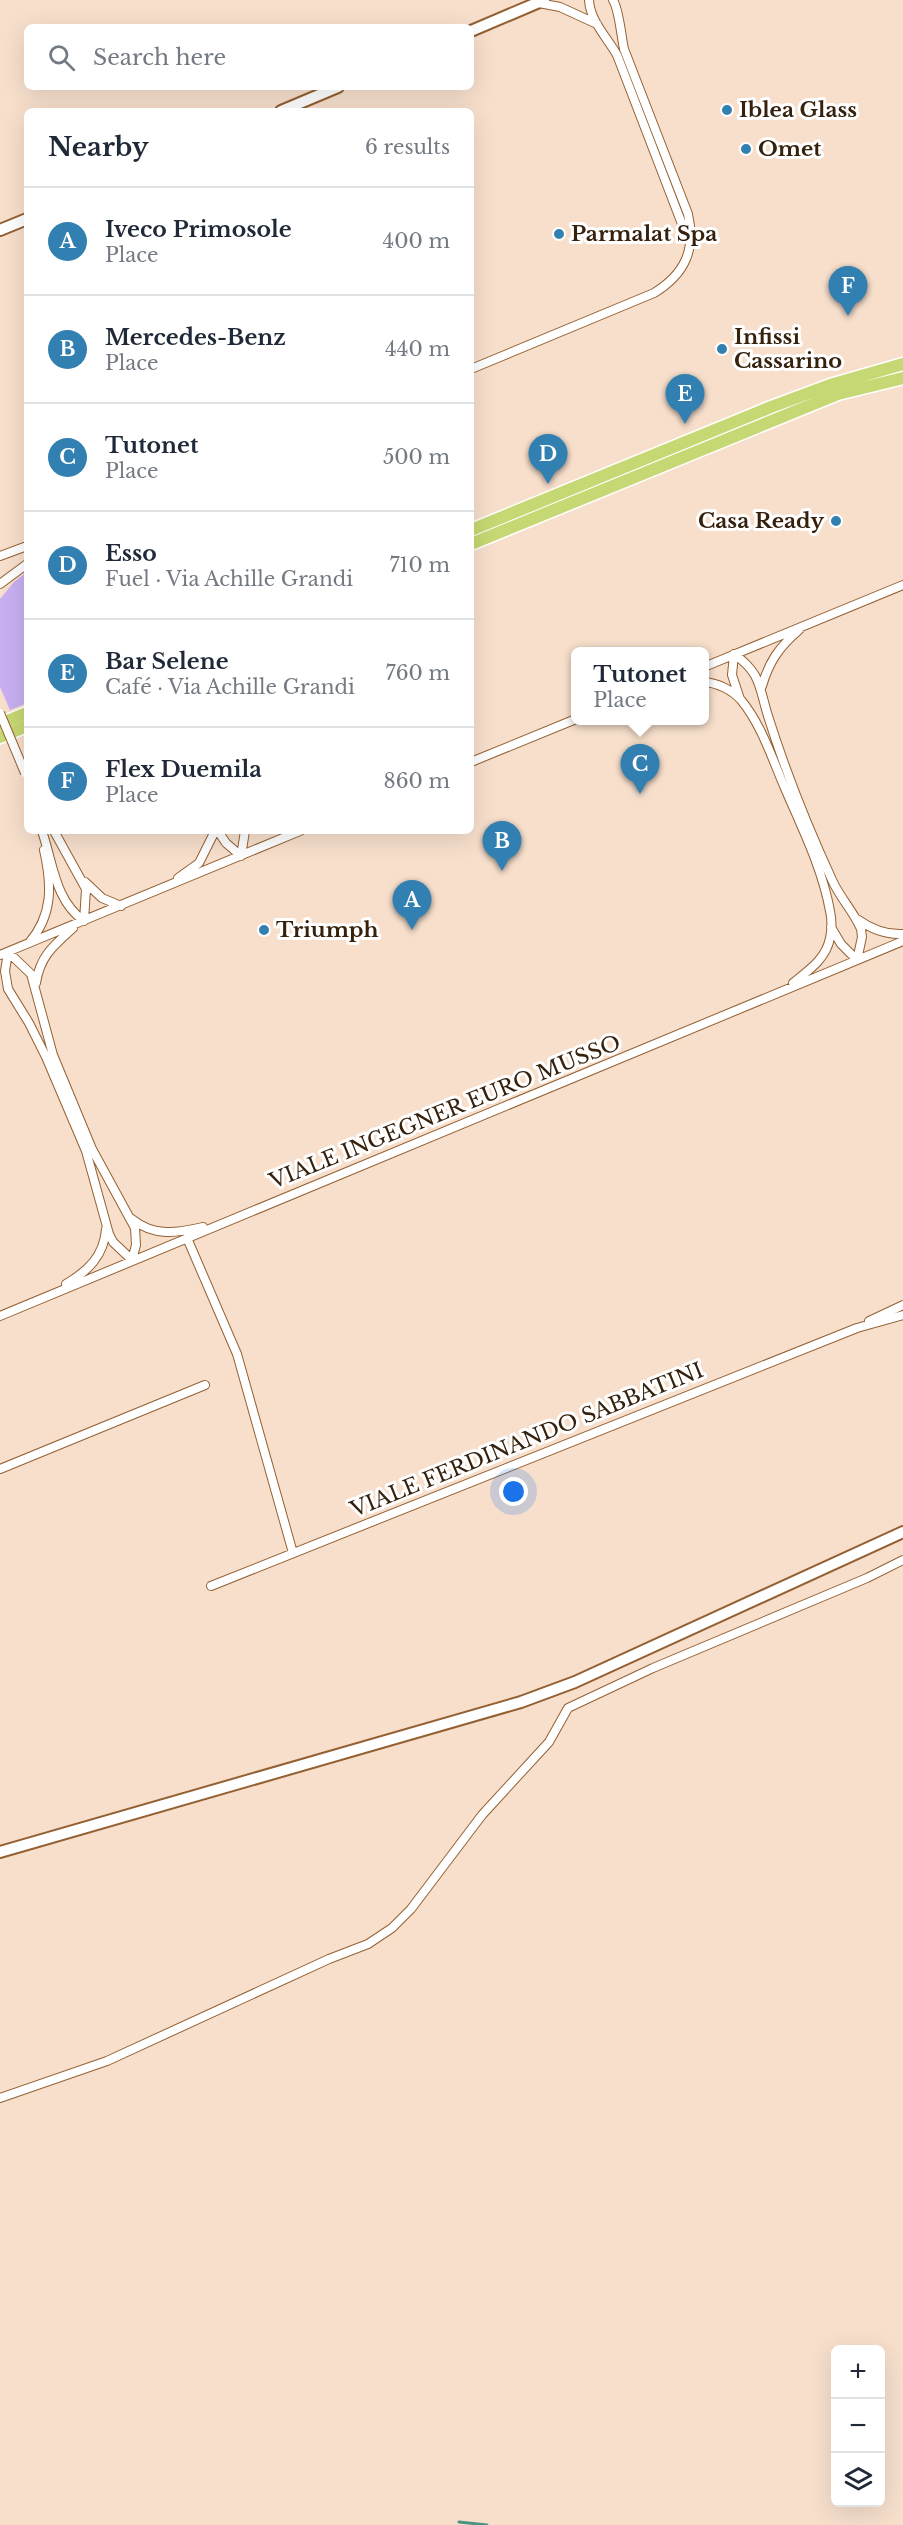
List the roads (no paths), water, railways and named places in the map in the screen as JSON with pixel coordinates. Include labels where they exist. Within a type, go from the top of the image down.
[{"type":"main road","points":[[474,529],[780,404],[830,385],[903,364]]},
{"type":"main road","points":[[474,543],[828,398],[903,378]]},
{"type":"main road","points":[[0,724],[24,714]]},
{"type":"main road","points":[[0,737],[24,727]]},
{"type":"street","points":[[590,0],[590,8],[597,24],[609,39],[617,55],[686,230],[688,250]]},
{"type":"street","points":[[474,368],[654,294],[679,274],[691,238],[688,214],[624,49],[619,28],[619,4],[613,0]]},
{"type":"street","points":[[474,30],[541,1],[597,24]]},
{"type":"street","points":[[288,108],[331,90]]},
{"type":"street","points":[[0,230],[24,220]]},
{"type":"street","points":[[0,556],[24,547]]},
{"type":"street","points":[[0,584],[24,566]]},
{"type":"street","points":[[709,664],[903,585]]},
{"type":"street","points":[[762,688],[768,665],[775,654],[804,626]]},
{"type":"street","points":[[734,654],[752,669],[762,688],[785,770],[834,885],[857,919],[862,937],[857,960]]},
{"type":"street","points":[[734,654],[732,675],[740,699],[750,713],[771,754],[826,894],[831,927],[830,941],[816,964],[786,989]]},
{"type":"street","points":[[709,683],[724,687],[740,699]]},
{"type":"street","points":[[0,713],[24,773]]},
{"type":"street","points":[[474,761],[571,721]]},
{"type":"street","points":[[42,834],[61,894],[81,922]]},
{"type":"street","points":[[28,944],[45,921],[48,906],[48,873],[42,834]]},
{"type":"street","points":[[35,984],[43,958],[51,947],[81,922],[87,902],[83,880],[56,834]]},
{"type":"street","points":[[166,887],[199,863],[215,834]]},
{"type":"street","points":[[219,834],[241,856]]},
{"type":"street","points":[[241,856],[245,834]]},
{"type":"street","points":[[0,955],[293,834]]},
{"type":"street","points":[[83,880],[102,898],[120,906]]},
{"type":"street","points":[[857,919],[870,928],[885,933],[903,934]]},
{"type":"street","points":[[831,927],[841,944],[857,960]]},
{"type":"street","name":"VIALE INGEGNER EURO MUSSO","points":[[0,1316],[903,941]]},
{"type":"street","points":[[8,952],[26,966],[35,984],[43,1023],[53,1055],[92,1149],[130,1217],[136,1236],[132,1260]]},
{"type":"street","points":[[8,952],[5,970],[8,989],[29,1023],[51,1067],[86,1151],[113,1242],[132,1260]]},
{"type":"street","points":[[0,985],[8,989]]},
{"type":"street","points":[[130,1217],[149,1229],[177,1233],[231,1220]]},
{"type":"street","points":[[43,1298],[86,1271],[94,1263],[104,1240],[106,1221]]},
{"type":"street","points":[[187,1238],[237,1354],[293,1553]]},
{"type":"street","points":[[856,1328],[903,1305]]},
{"type":"street","points":[[856,1328],[903,1315]]},
{"type":"street","name":"VIALE FERDINANDO SABBATINI","points":[[212,1586],[856,1328]]},
{"type":"street","points":[[0,1469],[205,1386]]},
{"type":"street","points":[[0,1852],[521,1702],[575,1682],[903,1532]]},
{"type":"street","points":[[0,2098],[107,2061],[318,1963],[368,1944],[392,1928],[411,1909],[482,1815],[549,1742],[568,1708],[653,1668],[867,1578],[903,1560]]},
{"type":"waterway","points":[[459,2522],[487,2525]]},
{"type":"place","name":"Iblea Glass","points":[[727,110]]},
{"type":"place","name":"Omet","points":[[746,149]]},
{"type":"place","name":"Parmalat Spa","points":[[559,234]]},
{"type":"place","name":"Flex Duemila","points":[[848,316]]},
{"type":"place","name":"Infissi Cassarino","points":[[722,349]]},
{"type":"place","name":"Bar Selene","points":[[685,424]]},
{"type":"place","name":"Esso","points":[[548,484]]},
{"type":"place","name":"Casa Ready","points":[[836,521]]},
{"type":"place","name":"Tutonet","points":[[640,794]]},
{"type":"place","name":"Mercedes-Benz","points":[[502,871]]},
{"type":"place","name":"Triumph","points":[[264,930]]},
{"type":"place","name":"Iveco Primosole","points":[[412,930]]}]
